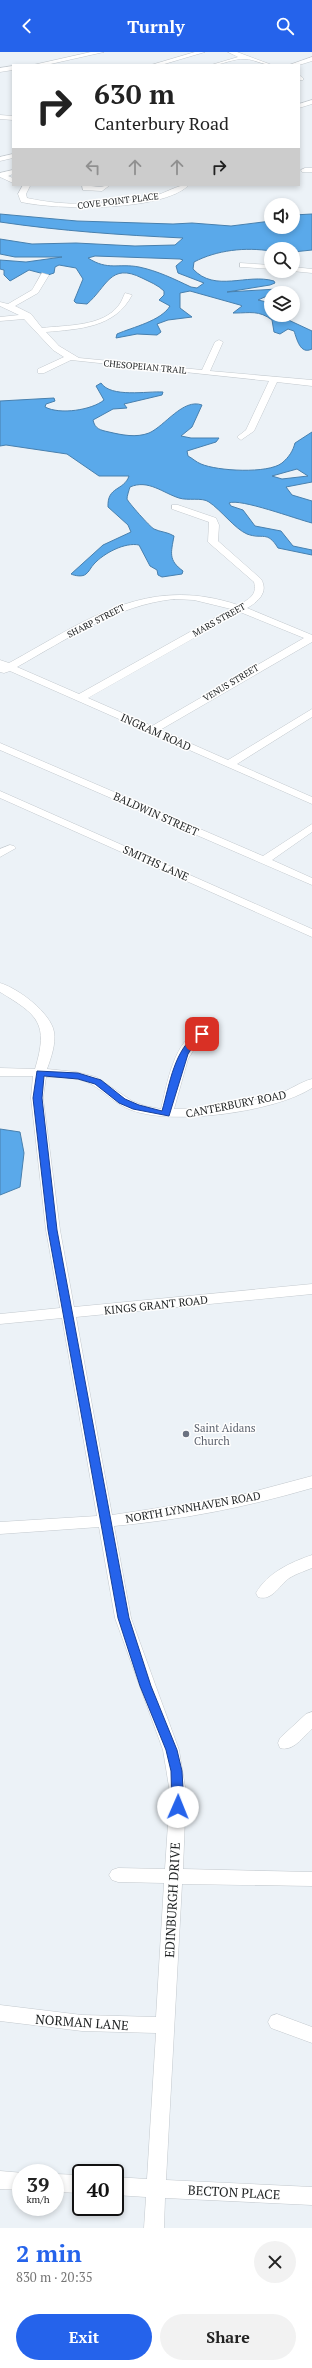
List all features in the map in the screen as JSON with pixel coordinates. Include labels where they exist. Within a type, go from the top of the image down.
[{"type":"street","points":[[41,64],[101,52]]},
{"type":"street","points":[[158,64],[202,52]]},
{"type":"street","points":[[231,52],[266,64]]},
{"type":"street","points":[[218,64],[244,57]]},
{"type":"street","points":[[295,64],[312,59]]},
{"type":"street","points":[[0,70],[12,68]]},
{"type":"street","points":[[300,106],[312,102]]},
{"type":"street","points":[[0,117],[12,118]]},
{"type":"street","points":[[0,152],[12,152]]},
{"type":"street","points":[[0,159],[12,156]]},
{"type":"street","points":[[12,172],[2,175],[12,180]]},
{"type":"street","name":"COVE POINT PLACE","points":[[26,186],[22,194],[22,199],[48,206],[72,206],[126,202],[173,193],[184,186]]},
{"type":"street","points":[[86,186],[86,188],[102,189],[105,186]]},
{"type":"street","points":[[242,265],[264,267]]},
{"type":"street","points":[[300,270],[312,271]]},
{"type":"street","points":[[10,306],[34,293],[41,286],[45,275]]},
{"type":"street","points":[[41,330],[79,325],[108,318],[118,312],[128,295]]},
{"type":"street","points":[[0,304],[10,306],[28,316],[69,358],[41,371]]},
{"type":"street","points":[[0,319],[28,316]]},
{"type":"street","points":[[204,372],[219,342]]},
{"type":"street","name":"CHESOPEIAN TRAIL","points":[[69,358],[91,363],[204,372],[312,383]]},
{"type":"street","points":[[241,437],[250,431],[274,379]]},
{"type":"street","name":"MARS STREET","points":[[80,698],[239,609],[258,595],[260,590],[258,581],[216,547],[212,538],[215,525],[213,520],[176,507]]},
{"type":"street","name":"SHARP STREET","points":[[3,667],[106,614],[143,600],[166,597],[194,598],[239,609],[311,638]]},
{"type":"street","name":"VENUS STREET","points":[[153,730],[311,638]]},
{"type":"street","name":"INGRAM ROAD","points":[[3,667],[80,698],[310,799]]},
{"type":"street","points":[[229,764],[312,712]]},
{"type":"street","name":"BALDWIN STREET","points":[[0,746],[312,882]]},
{"type":"street","name":"SMITHS LANE","points":[[0,794],[312,933]]},
{"type":"street","points":[[264,861],[312,827]]},
{"type":"street","points":[[0,854],[10,848]]},
{"type":"street","name":"EDINBURGH DRIVE","points":[[0,988],[31,1006],[44,1023],[48,1040],[40,1073],[37,1098],[52,1230],[123,1618],[146,1686],[171,1750],[176,1771],[178,1793],[154,2228]]},
{"type":"street","points":[[166,1114],[183,1054],[193,1040],[202,1034]]},
{"type":"street","name":"CANTERBURY ROAD","points":[[0,1072],[62,1074],[90,1079],[103,1086],[122,1101],[148,1112],[166,1114],[189,1114],[241,1106],[293,1094],[312,1083]]},
{"type":"street","name":"KINGS GRANT ROAD","points":[[0,1320],[312,1289]]},
{"type":"street","name":"NORTH LYNNHAVEN ROAD","points":[[0,1528],[105,1521],[210,1506],[312,1482]]},
{"type":"street","points":[[264,1593],[285,1573],[312,1561]]},
{"type":"street","points":[[286,1743],[312,1719]]},
{"type":"street","points":[[118,1875],[312,1879]]},
{"type":"street","name":"NORMAN LANE","points":[[0,2013],[58,2022],[110,2026],[165,2025]]},
{"type":"street","points":[[277,2022],[312,2035]]},
{"type":"street","points":[[0,2180],[12,2181]]},
{"type":"street","name":"BECTON PLACE","points":[[124,2187],[312,2196]]},
{"type":"water","points":[[0,214],[77,221],[173,224],[192,223],[231,226],[264,222],[264,234],[300,234],[300,215],[312,214],[312,250],[300,251],[300,242],[264,242],[264,250],[231,250],[194,262],[193,269],[202,276],[211,280],[232,281],[264,279],[274,281],[275,283],[270,285],[227,292],[264,290],[264,297],[258,300],[264,301],[264,316],[259,313],[233,313],[242,306],[190,291],[180,293],[180,308],[192,317],[168,320],[157,324],[161,332],[157,335],[137,334],[116,338],[117,334],[153,320],[166,311],[170,306],[159,300],[164,295],[164,291],[157,285],[142,278],[123,273],[110,279],[87,304],[76,303],[74,301],[83,279],[76,268],[59,265],[55,267],[54,273],[48,275],[29,270],[10,281],[4,275],[4,270],[0,269],[0,260],[26,262],[62,257],[15,257],[0,254],[0,239],[32,244],[76,243],[135,246],[175,245],[183,238],[137,236],[46,228],[0,222]],"holes":[[[95,256],[183,260],[176,266],[178,273],[204,283],[197,288],[139,267],[107,266],[88,258]]]},
{"type":"water","points":[[272,322],[293,322],[312,331],[312,349],[305,350],[302,348],[294,331],[288,329],[280,334],[274,332]]},
{"type":"water","points":[[101,383],[106,388],[113,391],[130,393],[163,392],[162,395],[124,404],[127,408],[113,409],[93,420],[98,429],[129,436],[144,435],[155,430],[174,414],[188,405],[202,405],[192,427],[181,436],[191,438],[219,438],[216,442],[187,451],[188,456],[199,463],[208,466],[230,470],[266,469],[282,463],[292,451],[295,443],[312,432],[312,482],[286,487],[292,495],[312,501],[312,523],[244,503],[229,503],[231,506],[243,510],[255,526],[281,531],[293,546],[312,550],[312,555],[278,548],[268,537],[252,536],[242,532],[209,502],[199,499],[183,499],[149,486],[137,485],[130,487],[127,499],[154,529],[174,536],[172,556],[175,563],[183,571],[182,574],[162,577],[158,575],[157,570],[150,566],[139,545],[127,545],[115,549],[103,556],[85,575],[79,576],[71,574],[103,545],[131,532],[128,525],[108,507],[110,495],[127,481],[129,476],[99,476],[67,454],[6,445],[0,446],[0,401],[54,398],[55,401],[46,404],[45,407],[59,411],[84,409],[99,404],[104,400],[96,386]],"holes":[[[297,469],[308,476],[282,479],[272,476]]]},
{"type":"water","points":[[0,1129],[20,1132],[24,1153],[20,1187],[0,1195]]},
{"type":"place","name":"Saint Aidans Church","points":[[186,1434]]},
{"type":"route","points":[[178,1807],[176,1771],[171,1750],[133,1651],[123,1618],[52,1230],[37,1098],[40,1073],[62,1074],[78,1076],[98,1082],[122,1101],[148,1112],[166,1114],[183,1054],[193,1040],[202,1034]]}]
